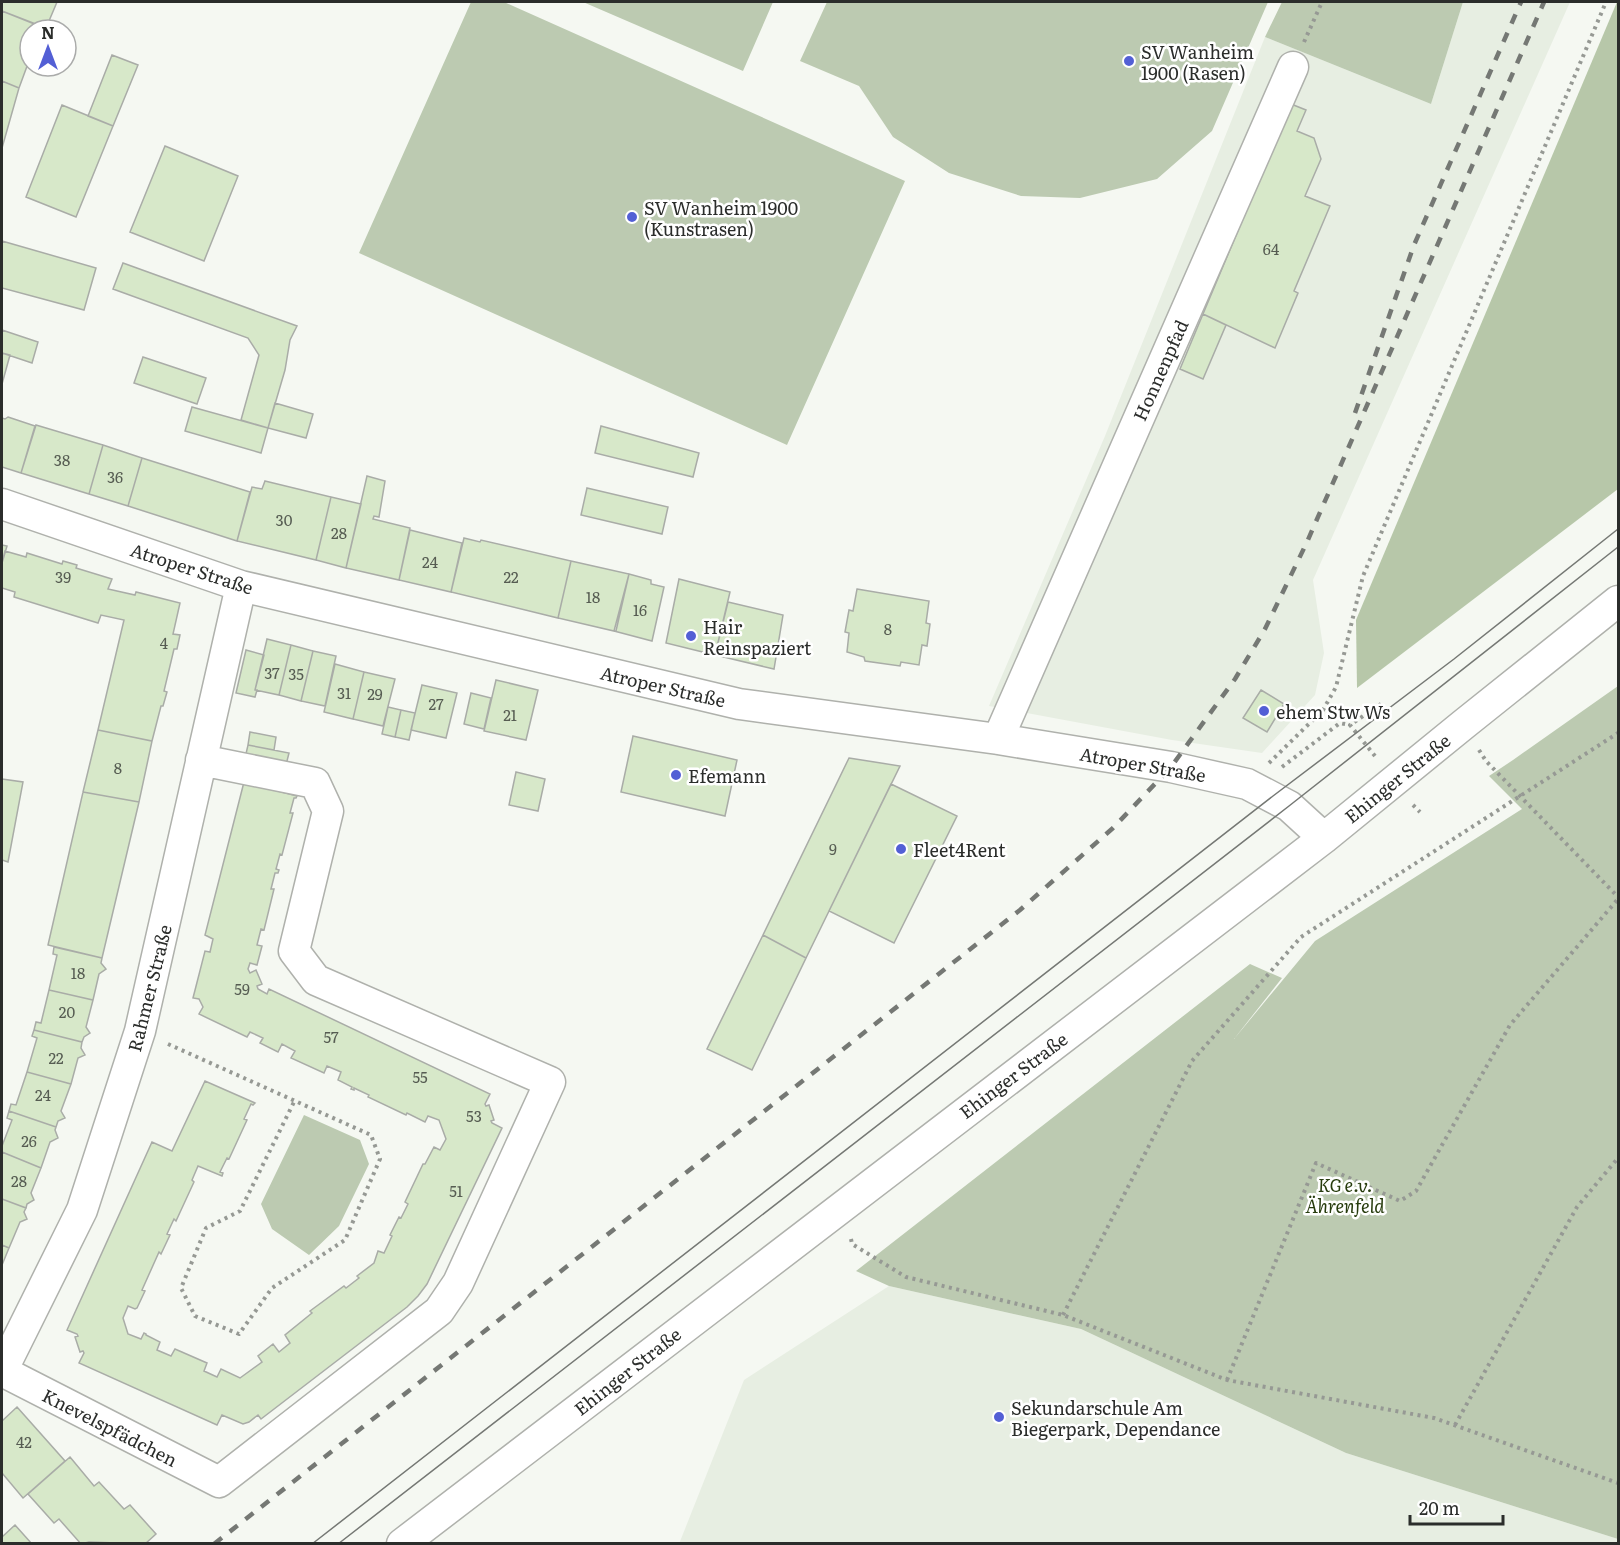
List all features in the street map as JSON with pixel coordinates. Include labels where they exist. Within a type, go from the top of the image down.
[{"type":"street","name":"Honnenpfad","points":[[998,739],[1293,67]]},
{"type":"street","name":"Atroper Straße","points":[[2,504],[241,586],[739,704],[998,739],[1171,767],[1250,786],[1289,806],[1324,838]]},
{"type":"street","name":"Rahmer Straße","points":[[2,1371],[82,1210],[140,1031],[241,586]]},
{"type":"street","name":"Ehinger Straße","points":[[402,1544],[1324,838],[1618,601]]},
{"type":"street","name":"Knevelspfädchen","points":[[2,1371],[219,1482],[439,1311],[458,1283],[550,1082],[316,980],[294,951],[328,811],[315,783],[201,760]]},
{"type":"path","points":[[1293,67],[1322,2]]},
{"type":"path","points":[[1250,786],[1323,710],[1336,687],[1363,576],[1606,2]]},
{"type":"path","points":[[1250,786],[1340,723],[1350,725]]},
{"type":"path","points":[[1227,1380],[1316,1163],[1400,1201],[1416,1191],[1510,1025],[1618,898],[1486,761],[1464,724]]},
{"type":"path","points":[[1063,1315],[1192,1061],[1301,937],[1618,733]]},
{"type":"path","points":[[140,1031],[371,1136],[380,1159],[345,1240],[272,1288],[240,1334],[195,1316],[181,1288],[206,1228],[240,1211],[294,1102]]},
{"type":"path","points":[[1455,1425],[1577,1207],[1618,1158]]},
{"type":"path","points":[[844,1204],[852,1244],[906,1277],[1063,1315],[1227,1380],[1434,1418],[1618,1483]]},
{"type":"shaded area","points":[[1463,2],[1570,2],[1313,580],[1324,653],[1315,695],[1262,753],[1172,740],[989,706],[1105,436],[1265,37],[1431,104]]},
{"type":"shaded area","name":"Sekundarschule Am Biegerpark, Dependance","points":[[889,1286],[1081,1329],[1346,1453],[1618,1539],[1618,1544],[679,1544],[744,1380]]},
{"type":"green space","name":"SV Wanheim 1900 (Kunstrasen)","points":[[471,2],[504,2],[905,181],[787,445],[359,253]]},
{"type":"green space","points":[[583,2],[773,2],[743,71]]},
{"type":"green space","points":[[827,2],[1268,2],[1212,131],[1157,179],[1080,198],[1021,196],[949,173],[893,137],[859,86],[800,61]]},
{"type":"green space","points":[[1282,2],[1463,2],[1431,104],[1265,37]]},
{"type":"green space","points":[[1617,2],[1618,489],[1357,688],[1356,620]]},
{"type":"green space","name":"KG e.v. Ährenfeld","points":[[1618,686],[1618,1539],[1346,1453],[1081,1329],[889,1286],[856,1271],[1250,964],[1282,978],[1234,1039],[1315,941],[1522,809],[1489,776]]},
{"type":"green space","points":[[304,1115],[360,1140],[369,1164],[339,1226],[309,1255],[272,1229],[261,1204]]},
{"type":"building","points":[[2,2],[57,2],[50,18],[20,18],[2,11]]},
{"type":"building","points":[[2,11],[20,18],[18,78],[23,78],[19,88],[2,81]]},
{"type":"building","points":[[112,55],[138,65],[113,126],[88,116]]},
{"type":"building","points":[[2,81],[19,88],[2,148]]},
{"type":"building","points":[[1291,104],[1306,110],[1297,131],[1314,138],[1321,159],[1305,196],[1330,206],[1294,291],[1298,293],[1275,348],[1203,314]]},
{"type":"building","points":[[62,105],[113,126],[76,217],[26,197]]},
{"type":"building","points":[[165,146],[238,176],[204,261],[130,232]]},
{"type":"building","points":[[2,241],[96,268],[84,310],[2,288]]},
{"type":"building","points":[[123,263],[297,326],[290,340],[285,370],[268,428],[241,420],[259,355],[248,338],[113,289]]},
{"type":"building","points":[[1203,314],[1226,325],[1203,379],[1180,369]]},
{"type":"building","points":[[2,330],[38,342],[32,363],[2,353]]},
{"type":"building","points":[[2,353],[10,355],[2,384]]},
{"type":"building","points":[[143,357],[206,378],[197,404],[134,383]]},
{"type":"building","points":[[275,403],[313,414],[306,438],[268,428]]},
{"type":"building","points":[[192,407],[268,428],[261,453],[185,431]]},
{"type":"building","points":[[8,417],[35,426],[21,473],[2,467],[2,418]]},
{"type":"building","points":[[36,425],[103,445],[89,494],[21,473]]},
{"type":"building","points":[[601,426],[699,453],[693,477],[595,453]]},
{"type":"building","points":[[103,445],[142,458],[128,506],[89,494]]},
{"type":"building","points":[[142,458],[250,492],[237,541],[128,506]]},
{"type":"building","points":[[367,476],[385,481],[379,517],[374,516],[373,519],[410,528],[399,580],[346,568]]},
{"type":"building","points":[[265,481],[331,497],[316,560],[237,541],[252,487],[262,489]]},
{"type":"building","points":[[587,488],[668,507],[662,534],[581,515]]},
{"type":"building","points":[[331,497],[361,504],[346,568],[316,560]]},
{"type":"building","points":[[410,530],[462,543],[451,592],[399,580]]},
{"type":"building","points":[[464,538],[571,561],[558,618],[451,592]]},
{"type":"building","points":[[2,545],[7,546],[2,563]]},
{"type":"building","points":[[5,551],[26,557],[27,553],[62,564],[63,561],[77,565],[76,568],[112,579],[108,589],[135,595],[136,592],[180,603],[173,634],[180,635],[177,649],[174,649],[164,691],[167,692],[152,741],[98,730],[124,620],[101,615],[98,623],[14,597],[15,592],[2,588],[2,563]]},
{"type":"building","points":[[571,561],[629,574],[614,631],[558,618]]},
{"type":"building","points":[[629,574],[651,580],[651,584],[664,587],[652,641],[614,631],[616,631]]},
{"type":"building","points":[[679,579],[730,592],[715,655],[666,643]]},
{"type":"building","points":[[857,589],[929,601],[926,623],[930,624],[927,646],[922,645],[919,665],[901,662],[900,666],[865,661],[864,657],[847,652],[849,633],[845,632],[849,610],[853,611]]},
{"type":"building","points":[[728,602],[783,615],[774,669],[715,655]]},
{"type":"building","points":[[267,639],[291,645],[279,695],[255,690]]},
{"type":"building","points":[[291,645],[313,651],[301,701],[279,695]]},
{"type":"building","points":[[246,650],[264,655],[255,697],[236,693]]},
{"type":"building","points":[[313,651],[336,656],[325,706],[301,701]]},
{"type":"building","points":[[335,664],[364,672],[353,719],[324,712]]},
{"type":"building","points":[[364,672],[395,679],[383,726],[353,719]]},
{"type":"building","points":[[496,680],[538,690],[526,740],[484,731]]},
{"type":"building","points":[[422,685],[457,693],[446,738],[411,730]]},
{"type":"building","name":"ehem Stw Ws","points":[[1261,690],[1284,704],[1267,732],[1243,718]]},
{"type":"building","points":[[471,693],[491,698],[484,729],[464,724]]},
{"type":"building","points":[[388,707],[401,710],[395,737],[382,734]]},
{"type":"building","points":[[401,710],[415,713],[409,740],[395,737]]},
{"type":"building","points":[[98,730],[152,741],[139,802],[83,792]]},
{"type":"building","points":[[250,732],[276,737],[274,750],[248,745]]},
{"type":"building","points":[[633,736],[737,760],[725,816],[621,792]]},
{"type":"building","points":[[248,745],[289,753],[286,765],[245,758]]},
{"type":"building","points":[[849,758],[900,766],[806,958],[763,935]]},
{"type":"building","points":[[516,772],[545,779],[538,811],[509,805]]},
{"type":"building","points":[[2,779],[23,782],[8,862],[2,860]]},
{"type":"building","points":[[244,782],[297,796],[294,798],[290,813],[293,813],[276,869],[279,870],[275,873],[271,889],[274,889],[264,930],[261,929],[257,945],[262,946],[257,965],[250,963],[248,969],[250,973],[256,970],[262,984],[257,986],[258,989],[267,994],[269,989],[490,1094],[485,1104],[489,1105],[494,1120],[491,1121],[502,1128],[427,1284],[418,1296],[407,1307],[261,1419],[258,1415],[243,1424],[222,1415],[217,1425],[79,1363],[84,1353],[80,1352],[75,1337],[78,1336],[67,1330],[152,1142],[172,1151],[205,1081],[255,1103],[251,1104],[244,1119],[247,1120],[229,1159],[227,1158],[220,1172],[223,1173],[222,1176],[198,1166],[192,1180],[194,1182],[176,1221],[174,1219],[167,1234],[170,1235],[161,1254],[159,1252],[142,1290],[145,1291],[137,1308],[128,1306],[123,1318],[128,1334],[141,1339],[144,1333],[146,1334],[160,1342],[157,1350],[171,1356],[175,1349],[207,1363],[204,1371],[217,1377],[221,1369],[240,1378],[262,1362],[258,1356],[273,1344],[279,1352],[290,1343],[285,1335],[312,1313],[310,1311],[359,1278],[357,1276],[374,1263],[378,1251],[384,1253],[392,1236],[390,1235],[408,1204],[405,1202],[423,1164],[434,1147],[440,1150],[446,1139],[439,1120],[428,1116],[425,1122],[407,1113],[406,1115],[368,1097],[369,1095],[354,1088],[354,1090],[351,1089],[352,1087],[338,1080],[341,1072],[327,1066],[324,1073],[291,1058],[295,1051],[282,1044],[278,1052],[260,1043],[263,1038],[250,1032],[247,1037],[199,1014],[203,1007],[199,999],[193,998],[205,951],[210,952],[213,939],[205,935]]},
{"type":"building","points":[[891,784],[957,816],[894,943],[829,911]]},
{"type":"building","points":[[83,792],[139,802],[102,958],[48,945]]},
{"type":"building","points":[[763,935],[806,958],[752,1070],[707,1049]]},
{"type":"building","points":[[54,947],[102,958],[101,963],[106,969],[99,974],[93,1000],[49,990],[57,955],[53,954]]},
{"type":"building","points":[[49,990],[93,1000],[86,1027],[90,1033],[84,1037],[82,1042],[34,1030],[36,1022],[41,1023]]},
{"type":"building","points":[[34,1030],[82,1042],[81,1048],[85,1055],[78,1058],[71,1084],[27,1072],[37,1038],[32,1036]]},
{"type":"building","points":[[27,1072],[71,1084],[61,1111],[65,1118],[58,1121],[56,1127],[9,1111],[11,1104],[16,1105]]},
{"type":"building","points":[[9,1111],[56,1127],[58,1138],[50,1142],[41,1168],[2,1152],[12,1120],[7,1118]]},
{"type":"building","points":[[2,1152],[41,1168],[31,1193],[34,1200],[27,1204],[26,1208],[2,1199]]},
{"type":"building","points":[[2,1199],[26,1208],[24,1212],[27,1219],[20,1222],[9,1248],[2,1245]]},
{"type":"building","points":[[2,1245],[9,1248],[2,1265]]},
{"type":"building","points":[[17,1407],[65,1461],[23,1498],[2,1473],[2,1421]]},
{"type":"building","points":[[70,1457],[94,1486],[99,1482],[124,1509],[130,1505],[156,1534],[145,1544],[89,1542],[81,1544],[59,1519],[54,1523],[28,1494]]},
{"type":"building","points":[[15,1525],[32,1544],[2,1544],[2,1537]]},
{"type":"tram line","points":[[312,1544],[1273,796],[1454,659],[1618,529]]},
{"type":"tram line","points":[[338,1544],[1289,806],[1618,547]]},
{"type":"railway","points":[[1355,413],[1414,245],[1521,2]]},
{"type":"railway","points":[[214,1544],[1020,910],[1113,828],[1171,767],[1235,679],[1265,629],[1307,542],[1544,2]]},
{"type":"place","name":"SV Wanheim 1900 (Rasen)","points":[[1129,61]]},
{"type":"place","name":"SV Wanheim 1900 (Kunstrasen)","points":[[632,217]]},
{"type":"place","name":"Hair Reinspaziert","points":[[691,636]]},
{"type":"place","name":"ehem Stw Ws","points":[[1264,711]]},
{"type":"place","name":"Efemann","points":[[676,775]]},
{"type":"place","name":"Fleet4Rent","points":[[901,849]]},
{"type":"place","name":"Sekundarschule Am Biegerpark, Dependance","points":[[999,1417]]}]
